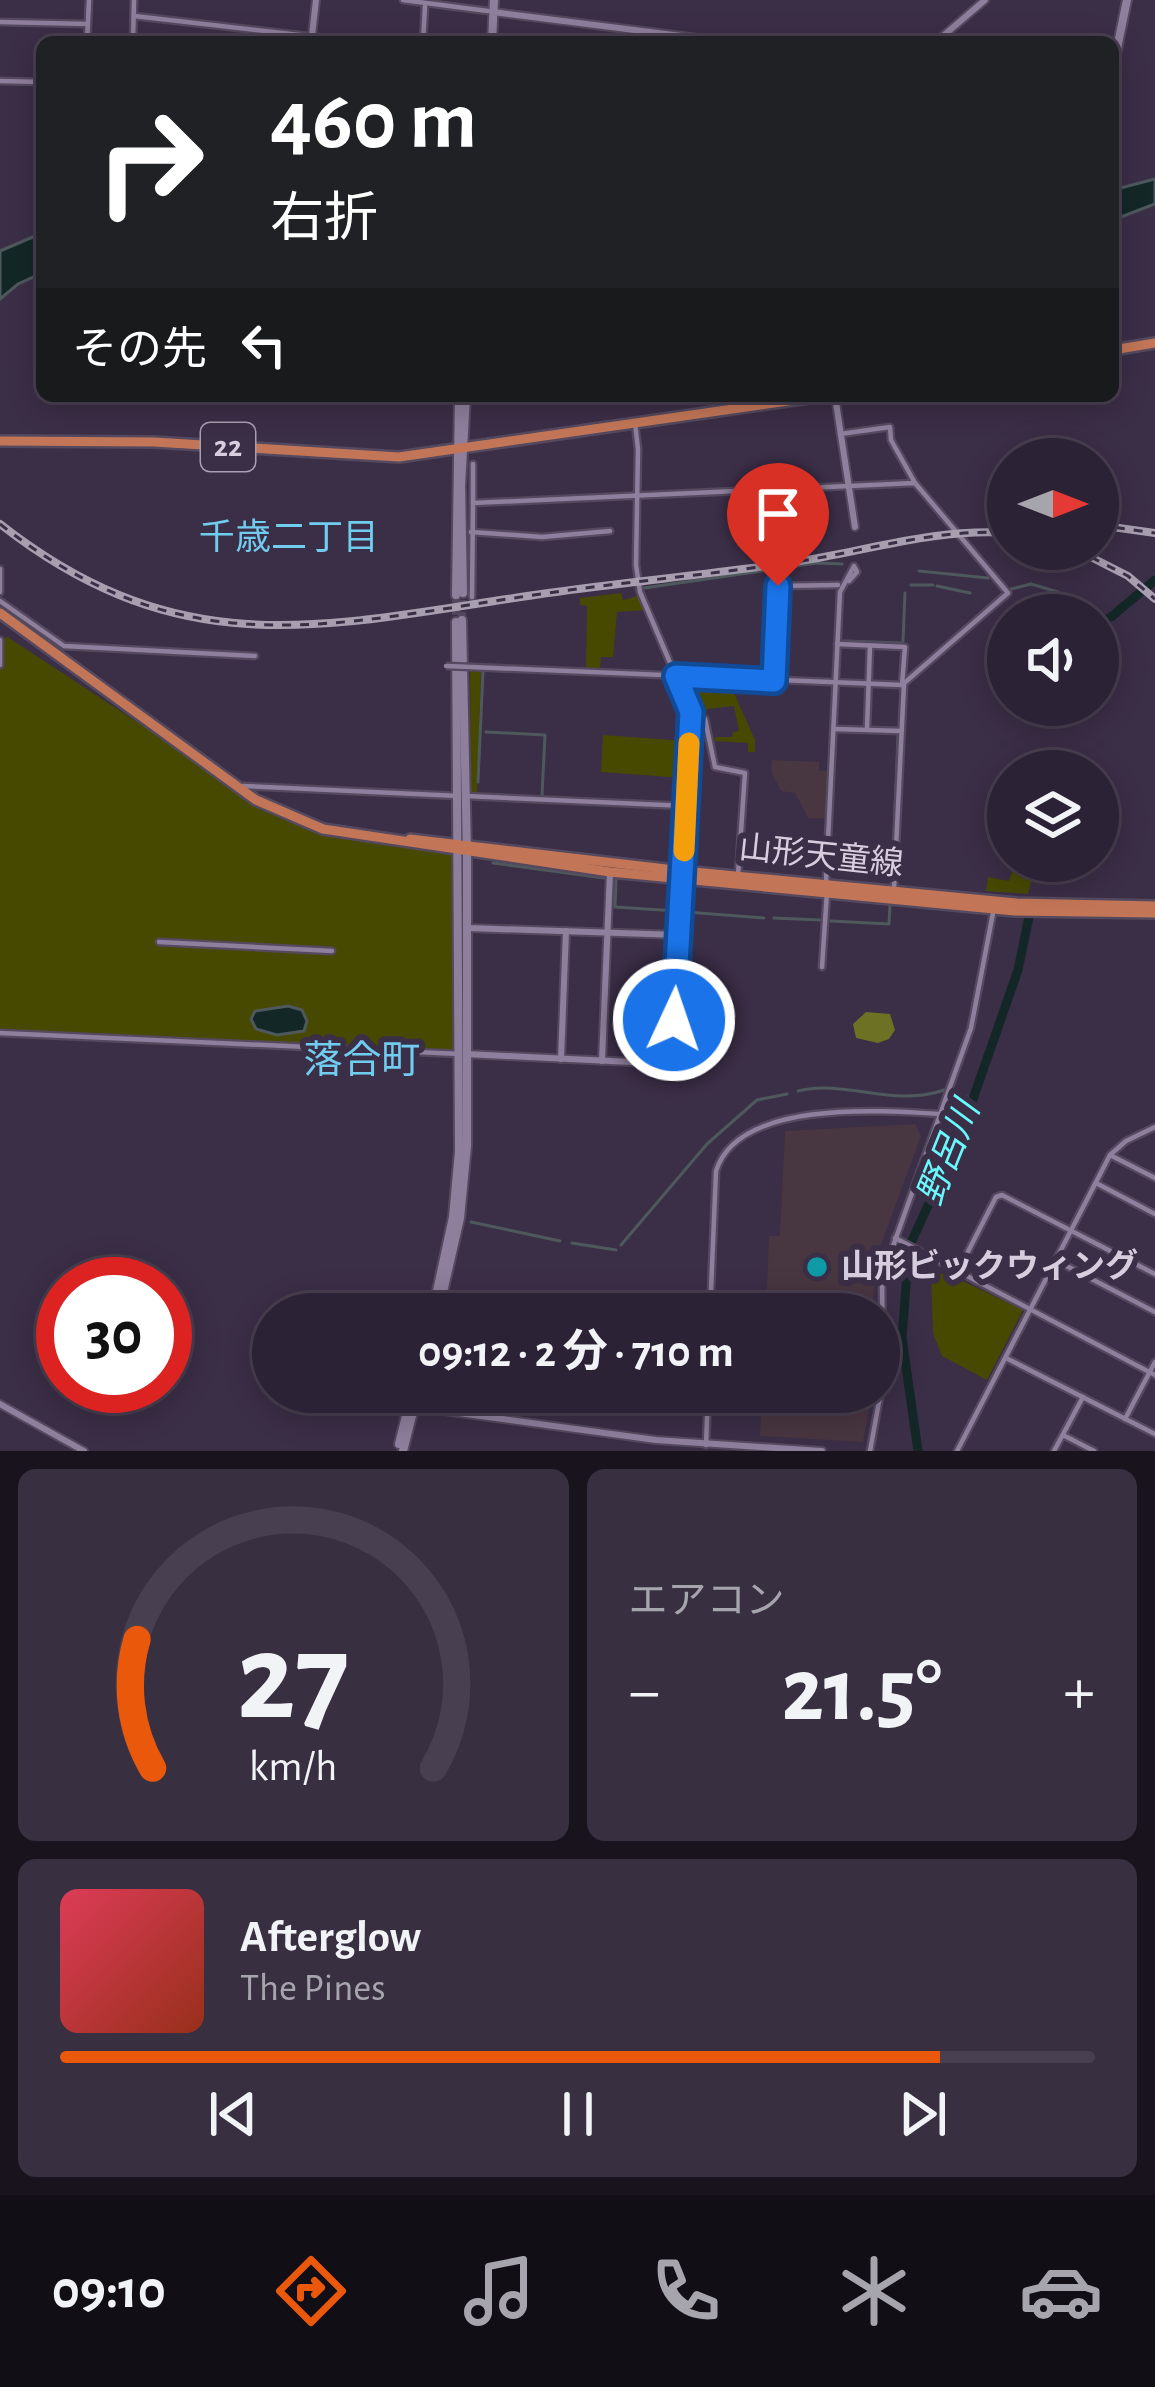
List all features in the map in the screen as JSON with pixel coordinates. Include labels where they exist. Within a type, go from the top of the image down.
[{"type":"main road","points":[[1119,37],[1126,0]]},
{"type":"main road","points":[[490,36],[491,6]]},
{"type":"main road","points":[[1119,349],[1155,343]]},
{"type":"main road","points":[[463,402],[459,450],[464,595]]},
{"type":"main road","name":"22","points":[[0,441],[154,442],[379,457],[459,450],[758,402]]},
{"type":"main road","name":"山形天童線","points":[[0,613],[236,786],[302,822],[356,836],[765,887],[894,892],[994,905]]},
{"type":"main road","points":[[459,621],[468,928],[462,1054]]},
{"type":"main road","points":[[440,1293],[464,1189],[464,848]]},
{"type":"main road","name":"山形天童線","points":[[464,848],[610,872],[738,875],[826,888]]},
{"type":"main road","points":[[826,888],[1016,907],[1155,909]]},
{"type":"main road","points":[[400,1451],[410,1413]]},
{"type":"main road","points":[[400,1451],[412,1413]]},
{"type":"street","points":[[87,36],[89,0]]},
{"type":"street","points":[[133,36],[134,0]]},
{"type":"street","points":[[134,16],[312,36],[316,0]]},
{"type":"street","points":[[403,0],[491,6],[689,36]]},
{"type":"street","points":[[943,36],[985,0]]},
{"type":"street","points":[[423,36],[426,2]]},
{"type":"street","points":[[0,22],[88,24]]},
{"type":"street","points":[[0,81],[36,82]]},
{"type":"street","points":[[836,402],[855,526]]},
{"type":"street","points":[[0,1033],[672,1064],[691,712],[640,592],[635,424]]},
{"type":"street","points":[[446,665],[903,685],[1008,593],[915,483],[891,440],[890,427],[840,434]]},
{"type":"street","points":[[464,595],[473,464]]},
{"type":"street","points":[[473,503],[915,483]]},
{"type":"street","points":[[471,532],[542,537],[610,531]]},
{"type":"street","points":[[0,568],[0,592]]},
{"type":"street","points":[[774,681],[780,584],[840,586],[849,581]]},
{"type":"street","points":[[822,967],[840,586]]},
{"type":"street","points":[[0,601],[64,646],[255,656]]},
{"type":"street","points":[[0,640],[0,664]]},
{"type":"street","points":[[837,644],[905,647],[894,892]]},
{"type":"street","points":[[867,729],[870,646]]},
{"type":"street","points":[[691,712],[705,719],[715,766],[745,773],[738,875]]},
{"type":"street","points":[[833,729],[901,730]]},
{"type":"street","points":[[236,786],[686,806]]},
{"type":"street","points":[[602,1061],[610,872]]},
{"type":"street","points":[[870,1451],[883,1380],[879,1299],[894,1237],[971,1028],[994,905]]},
{"type":"street","points":[[468,928],[679,935]]},
{"type":"street","points":[[561,1059],[566,930]]},
{"type":"street","points":[[159,942],[332,951]]},
{"type":"street","points":[[711,1293],[716,1171],[734,1141],[762,1125],[804,1117],[940,1114]]},
{"type":"street","points":[[957,1451],[1111,1155],[1155,1127]]},
{"type":"street","points":[[1111,1155],[1155,1178]]},
{"type":"street","points":[[1096,1183],[1155,1214]]},
{"type":"street","points":[[957,1273],[996,1197],[1002,1195],[1155,1274]]},
{"type":"street","points":[[894,1237],[1152,1373]]},
{"type":"street","points":[[1057,1261],[1155,1312]]},
{"type":"street","points":[[1006,1358],[1155,1434]]},
{"type":"street","points":[[1125,1419],[1155,1362]]},
{"type":"street","points":[[1054,1451],[1083,1397]]},
{"type":"street","points":[[0,1404],[84,1451]]},
{"type":"street","points":[[460,1413],[706,1445],[822,1451]]},
{"type":"street","points":[[706,1445],[707,1413]]},
{"type":"street","points":[[1063,1435],[1094,1451]]},
{"type":"shaded area","points":[[1155,179],[1155,204],[1119,218],[1119,188]]},
{"type":"shaded area","points":[[36,236],[36,276],[0,299],[0,251]]},
{"type":"shaded area","points":[[621,593],[623,600],[638,596],[644,610],[617,612],[613,657],[601,657],[600,669],[586,668],[587,606],[580,605],[580,598]]},
{"type":"shaded area","points":[[6,636],[256,800],[302,822],[460,853],[459,1054],[0,1033],[0,665]]},
{"type":"shaded area","points":[[470,670],[481,670],[477,792],[471,793]]},
{"type":"shaded area","points":[[695,681],[703,681],[704,690],[717,690],[718,682],[729,682],[755,740],[755,752],[748,752],[748,743],[715,741],[715,737],[732,737],[739,731],[734,706],[707,709],[706,716],[689,698],[695,697]]},
{"type":"shaded area","points":[[603,735],[685,741],[683,778],[601,772]]},
{"type":"shaded area","points":[[772,760],[819,762],[819,771],[828,771],[826,818],[808,818],[795,793],[781,791],[771,771]]},
{"type":"shaded area","points":[[987,882],[1031,882],[1028,894],[986,891]]},
{"type":"shaded area","points":[[288,1006],[302,1010],[307,1021],[304,1031],[277,1035],[256,1029],[251,1019],[255,1011]]},
{"type":"shaded area","points":[[866,1012],[890,1014],[895,1030],[889,1039],[878,1043],[856,1038],[853,1024]]},
{"type":"shaded area","points":[[915,1124],[921,1136],[877,1255],[874,1293],[767,1293],[769,1236],[780,1236],[785,1131]]},
{"type":"shaded area","points":[[931,1272],[950,1275],[1023,1310],[987,1380],[942,1356],[933,1333]]},
{"type":"shaded area","points":[[761,1413],[868,1413],[863,1442],[760,1436]]},
{"type":"waterway","points":[[644,588],[817,563],[842,564]]},
{"type":"waterway","points":[[919,571],[988,578]]},
{"type":"waterway","name":"野呂川","points":[[1119,610],[1155,580]]},
{"type":"waterway","points":[[1011,589],[1031,584],[1058,592]]},
{"type":"waterway","points":[[911,585],[933,585]]},
{"type":"waterway","points":[[937,586],[970,593]]},
{"type":"waterway","points":[[903,641],[905,593]]},
{"type":"waterway","points":[[918,669],[1003,593]]},
{"type":"waterway","points":[[844,641],[902,643]]},
{"type":"waterway","points":[[478,782],[483,671]]},
{"type":"waterway","points":[[899,728],[901,691]]},
{"type":"waterway","points":[[486,732],[545,735],[542,795]]},
{"type":"waterway","points":[[894,837],[898,733]]},
{"type":"waterway","points":[[892,883],[893,844]]},
{"type":"waterway","points":[[493,863],[604,878]]},
{"type":"waterway","points":[[616,880],[615,907],[677,911]]},
{"type":"waterway","points":[[831,921],[889,924],[890,904]]},
{"type":"waterway","name":"野呂川","points":[[918,1451],[902,1338],[909,1247],[973,1099],[1018,970],[1031,907]]},
{"type":"waterway","points":[[686,912],[764,918]]},
{"type":"waterway","points":[[774,918],[820,920]]},
{"type":"waterway","points":[[798,1091],[834,1088],[907,1096],[944,1090]]},
{"type":"waterway","points":[[953,1092],[973,1099]]},
{"type":"waterway","points":[[621,1245],[707,1144],[757,1100],[787,1094]]},
{"type":"waterway","points":[[471,1222],[560,1241]]},
{"type":"waterway","points":[[572,1243],[616,1250]]},
{"type":"tunnel","points":[[462,620],[463,593]]},
{"type":"tunnel","points":[[456,595],[456,622]]},
{"type":"railway","points":[[0,524],[68,570],[135,601],[199,618],[264,625],[399,616],[987,532]]},
{"type":"railway","points":[[1119,528],[1155,533]]},
{"type":"railway","points":[[1116,570],[1155,599]]},
{"type":"slow traffic","points":[[684,851],[689,743]]},
{"type":"place","name":"山形ビックウィング","points":[[817,1267]]},
{"type":"district","name":"千歳二丁目","points":[[289,538]]},
{"type":"district","name":"落合町","points":[[362,1061]]},
{"type":"route","points":[[674,1020],[691,712],[676,676],[774,681],[778,586]]}]
